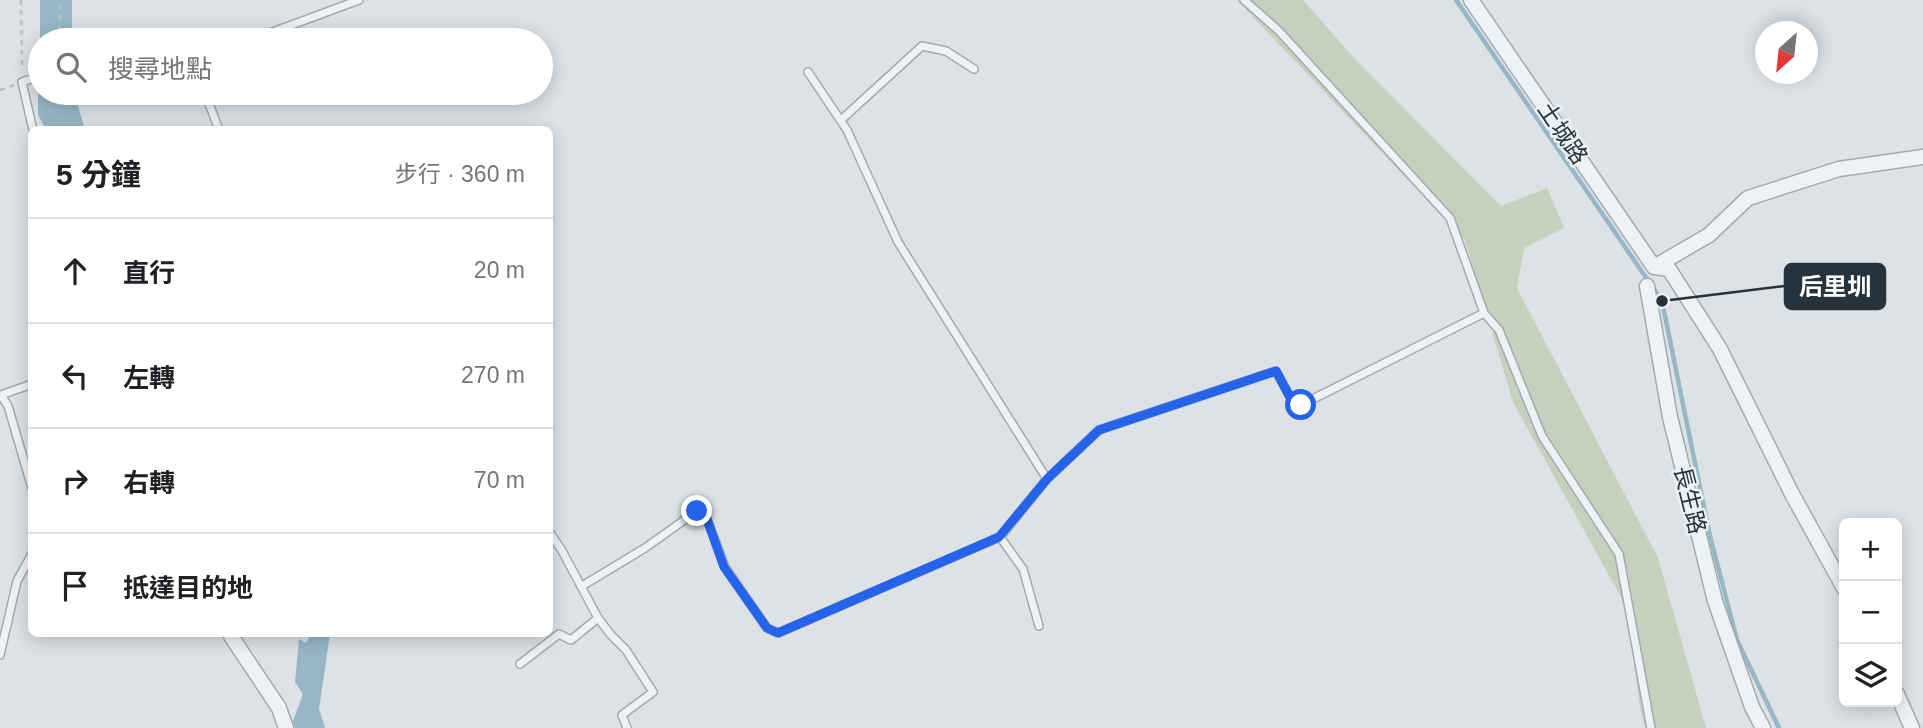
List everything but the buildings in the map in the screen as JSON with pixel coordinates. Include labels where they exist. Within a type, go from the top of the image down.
[{"type":"street","name":"土城路","points":[[1471,0],[1651,276]]},
{"type":"street","points":[[1651,276],[1709,235],[1748,198],[1839,169],[1923,156]]},
{"type":"street","points":[[1651,276],[1669,269],[1720,349],[1792,494],[1840,581]]},
{"type":"street","name":"長生路","points":[[1651,276],[1670,417],[1715,601],[1752,707],[1763,728]]},
{"type":"street","points":[[233,637],[279,708],[286,728]]},
{"type":"street","points":[[1902,705],[1912,728]]},
{"type":"lane","points":[[283,28],[359,0]]},
{"type":"lane","points":[[1244,0],[1279,31],[1450,218],[1484,313],[1499,330],[1542,436],[1619,554],[1651,728]]},
{"type":"lane","points":[[841,120],[922,46],[946,51],[974,69]]},
{"type":"lane","points":[[808,72],[847,130],[898,242],[1047,479]]},
{"type":"lane","points":[[28,80],[22,82],[32,126]]},
{"type":"lane","points":[[210,105],[217,126]]},
{"type":"lane","points":[[582,586],[645,548],[697,511],[704,511],[724,567],[767,628],[778,633],[999,537],[1047,479],[1099,430],[1276,371],[1290,397],[1301,405],[1484,313]]},
{"type":"lane","points":[[28,385],[1,395],[8,407],[28,474]]},
{"type":"lane","points":[[999,537],[1023,569],[1040,626]]},
{"type":"lane","points":[[553,538],[598,618],[626,650],[653,692],[622,715],[627,728]]},
{"type":"lane","points":[[0,655],[18,581],[28,562]]},
{"type":"lane","points":[[520,664],[559,634],[571,640],[598,618]]},
{"type":"path","points":[[21,0],[22,82]]},
{"type":"path","points":[[60,28],[61,0]]},
{"type":"green space","points":[[1237,0],[1303,0],[1354,58],[1501,206],[1547,188],[1564,228],[1524,248],[1517,288],[1658,558],[1706,728],[1645,728],[1640,709],[1627,608],[1513,402],[1465,240]]},
{"type":"water","points":[[40,0],[72,0],[72,28],[40,28]]},
{"type":"water","points":[[48,105],[78,105],[84,126],[52,126]]},
{"type":"water","points":[[309,637],[330,637],[319,709],[325,728],[295,728],[293,721],[303,694],[295,682],[299,639],[306,643]]},
{"type":"waterway","points":[[1456,0],[1662,301],[1709,532],[1737,640],[1779,728]]},
{"type":"waterway","points":[[45,105],[45,113],[52,126]]},
{"type":"place","name":"后里圳","points":[[1662,301]]},
{"type":"route","points":[[697,511],[704,511],[724,567],[767,628],[778,633],[999,537],[1047,479],[1099,430],[1276,371],[1290,397],[1301,405]]}]
